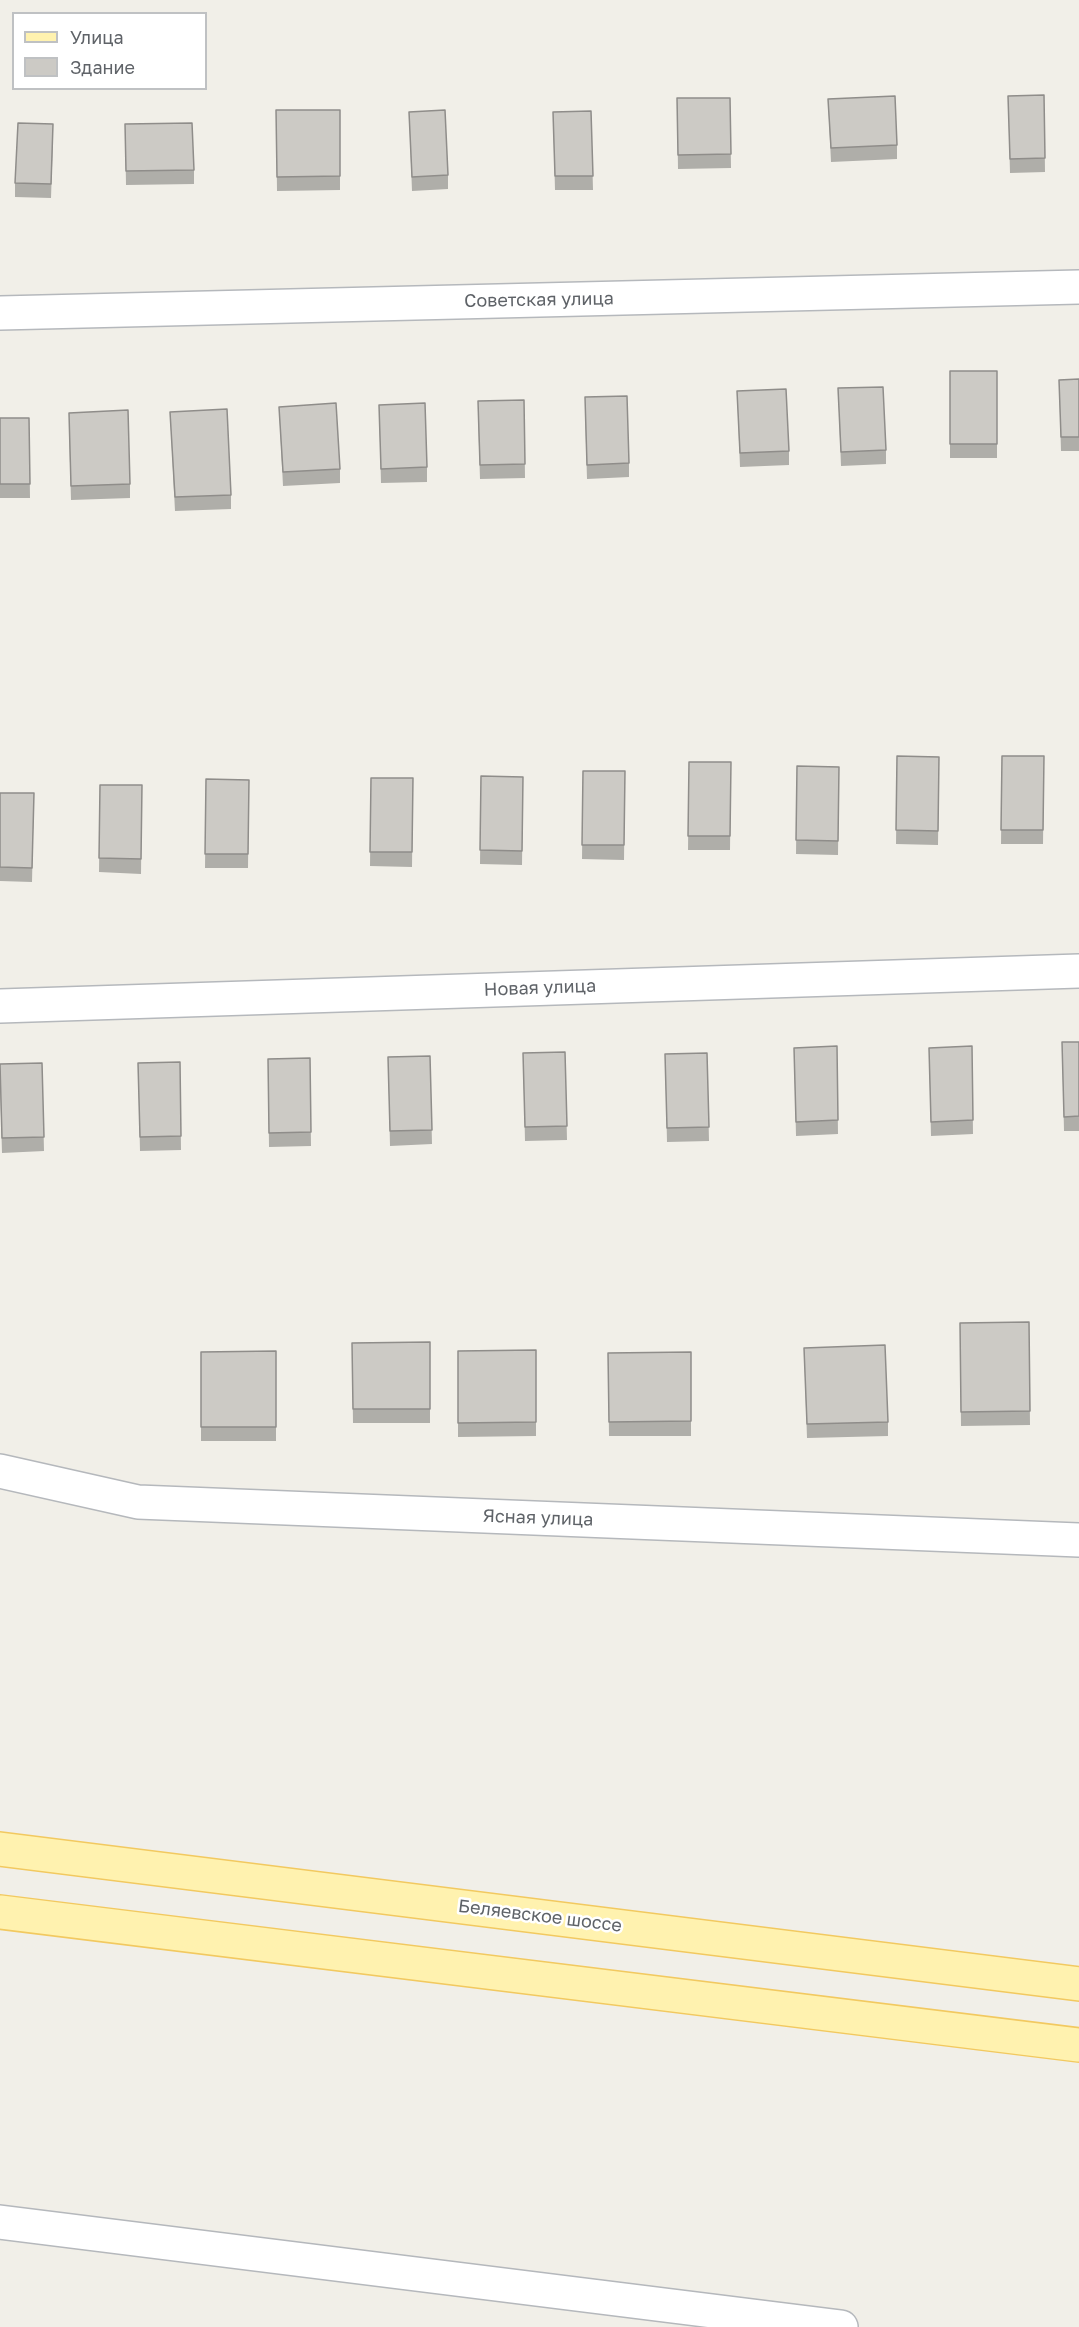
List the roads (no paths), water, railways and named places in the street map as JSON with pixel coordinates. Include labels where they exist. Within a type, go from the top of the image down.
[{"type":"main road","name":"Беляевское шоссе","points":[[0,1849],[1079,1983]]},
{"type":"main road","points":[[0,1912],[1079,2045]]},
{"type":"street","name":"Советская улица","points":[[0,313],[1079,287]]},
{"type":"street","name":"Новая улица","points":[[0,1006],[1079,971]]},
{"type":"street","name":"Ясная улица","points":[[0,1471],[138,1502],[1079,1540]]},
{"type":"street","points":[[0,2222],[841,2327]]}]
